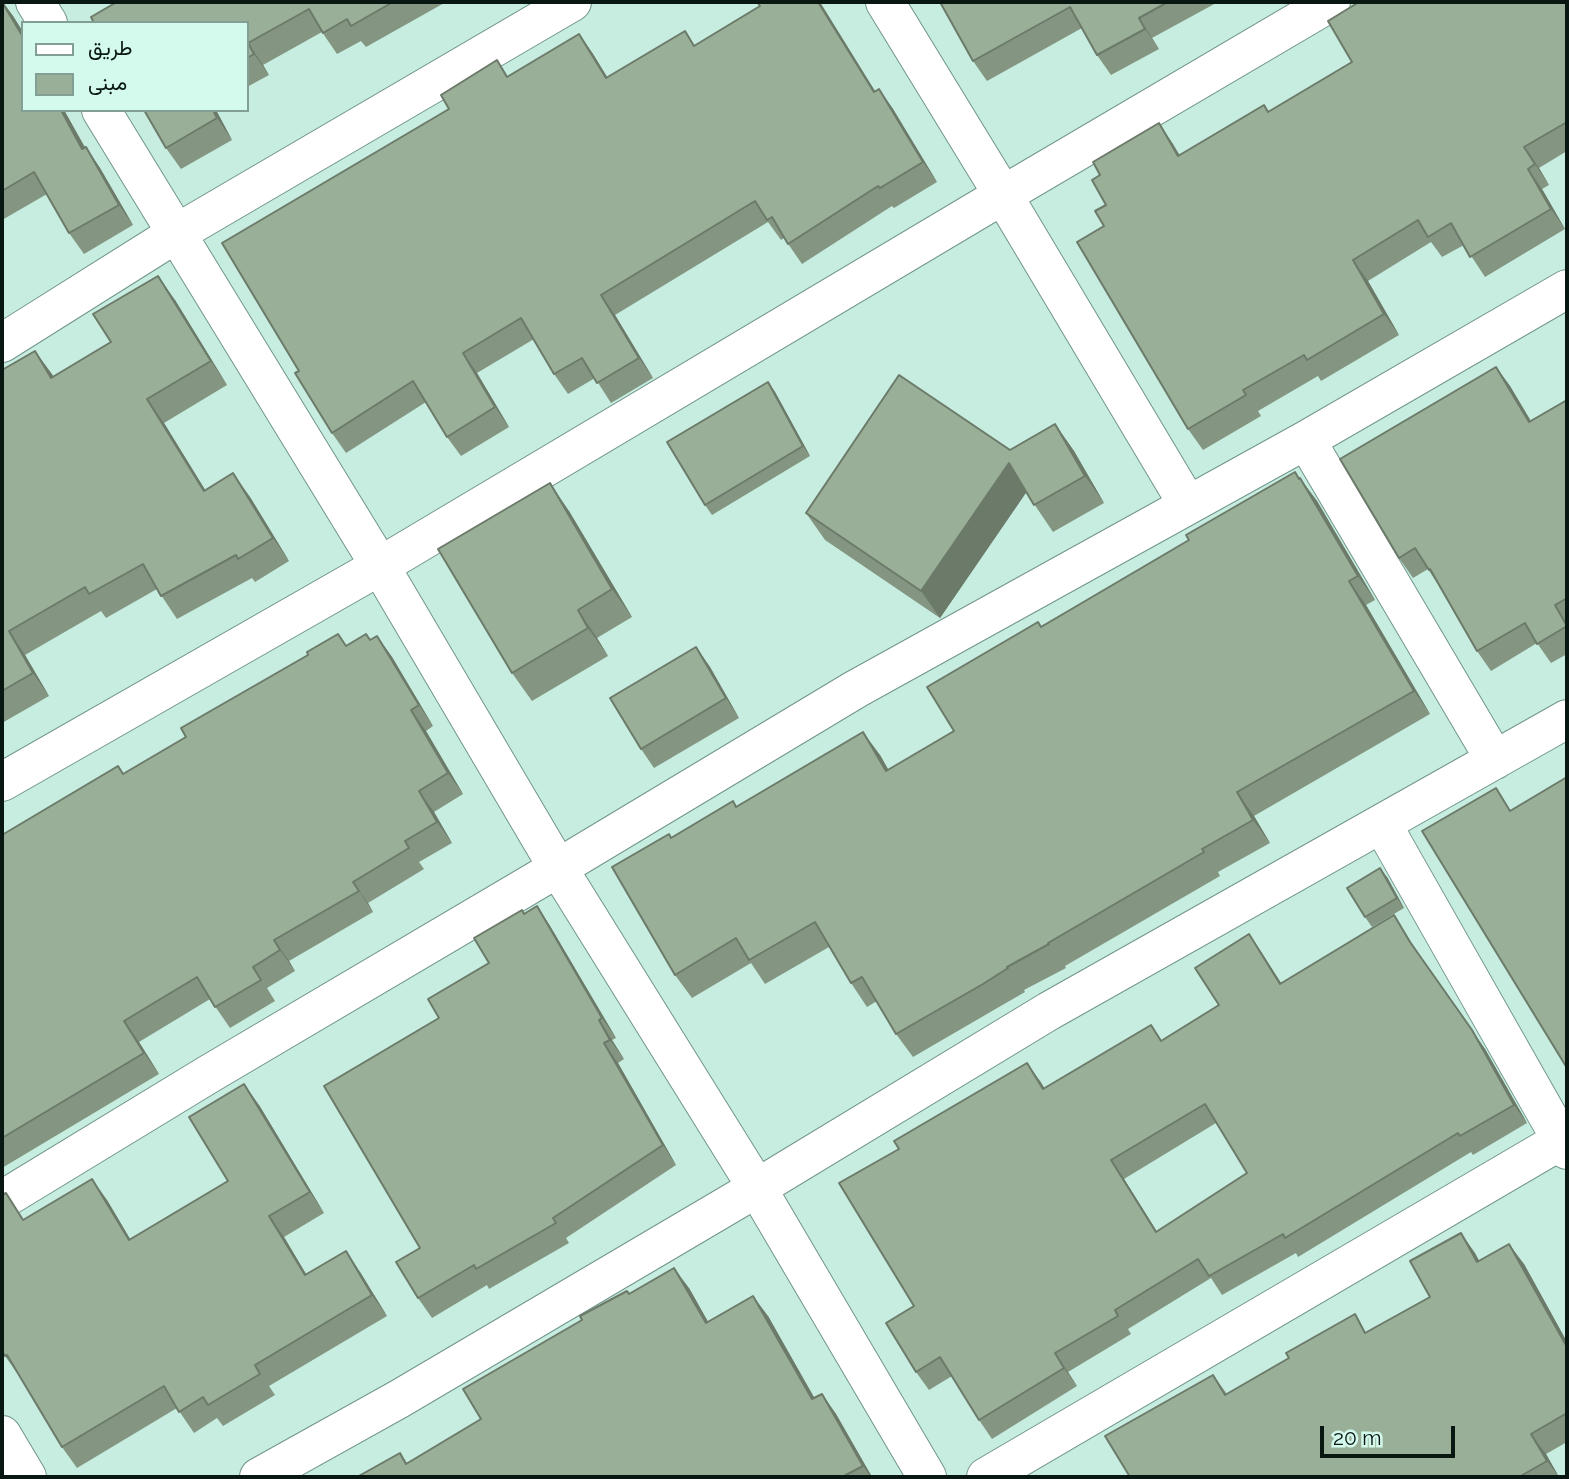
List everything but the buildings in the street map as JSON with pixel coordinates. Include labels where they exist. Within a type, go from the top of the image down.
[{"type":"street","points":[[34,2],[46,21]]},
{"type":"street","points":[[2,343],[177,233],[572,2]]},
{"type":"street","points":[[885,2],[1188,505]]},
{"type":"street","points":[[2,782],[380,566],[1331,2]]},
{"type":"street","points":[[103,112],[380,566],[558,868],[757,1188],[927,1477]]},
{"type":"street","points":[[2,1200],[856,689],[1306,440],[1567,289]]},
{"type":"street","points":[[1306,440],[1495,760]]},
{"type":"street","points":[[259,1477],[411,1392],[1049,1012],[1567,719]]},
{"type":"street","points":[[986,1477],[1565,1142],[1382,824]]},
{"type":"street","points":[[2,1434],[27,1477]]}]
